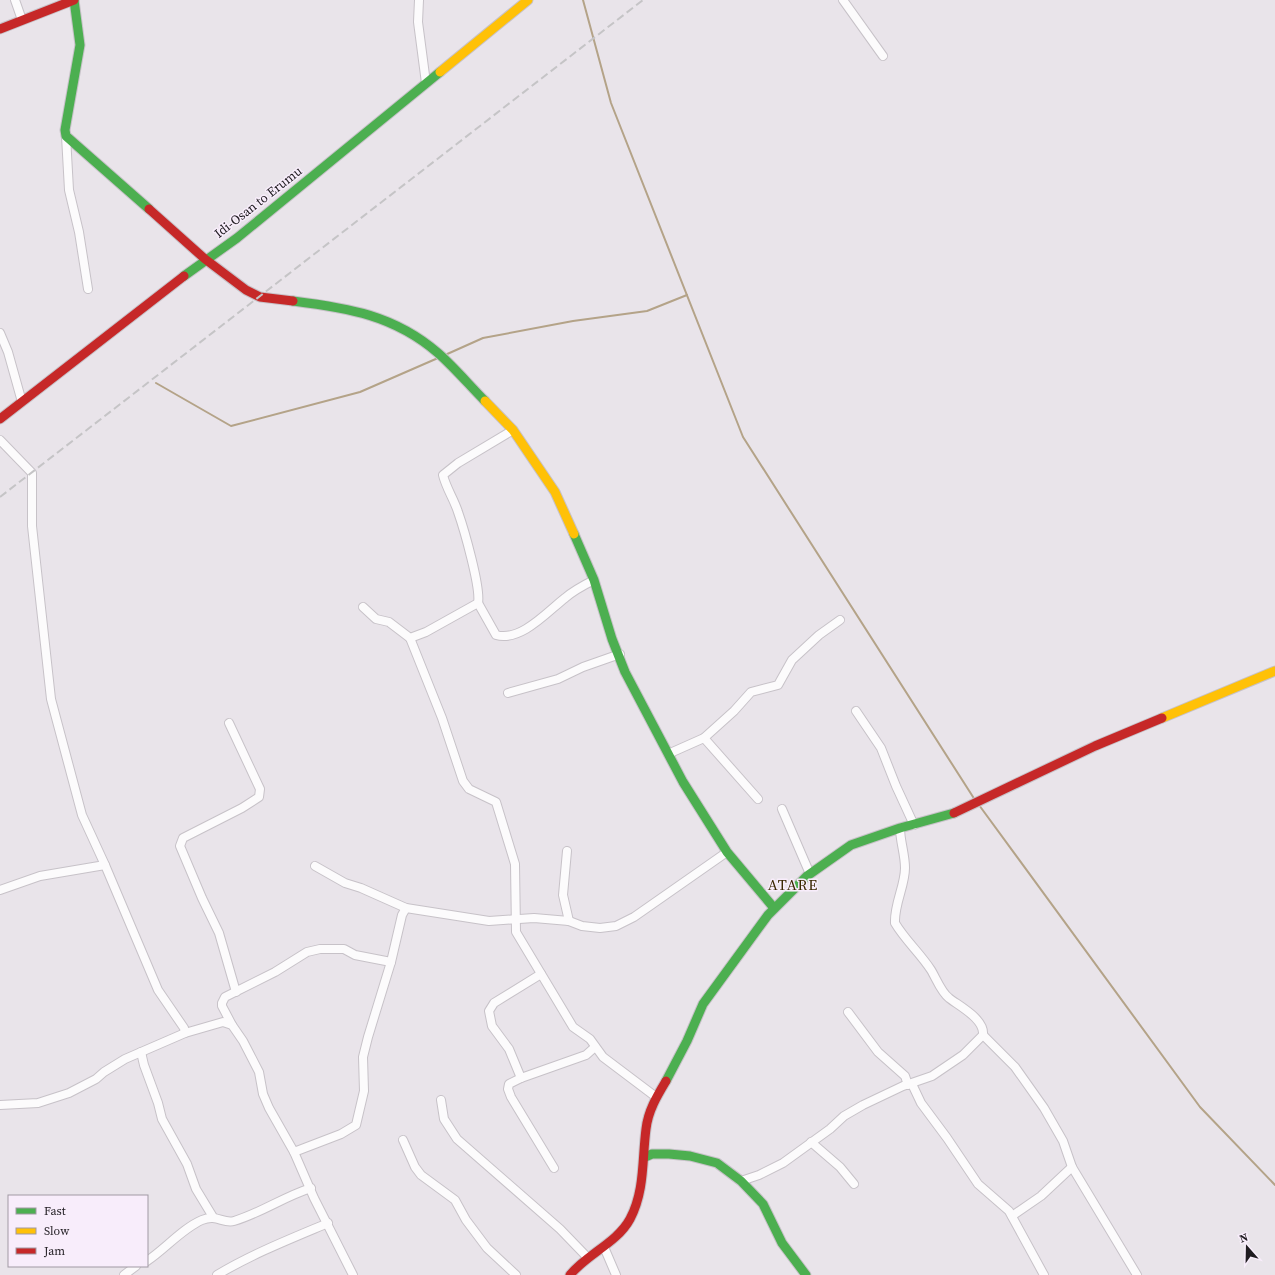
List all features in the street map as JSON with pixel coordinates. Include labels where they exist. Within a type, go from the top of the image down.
[{"type":"street","points":[[15,0],[22,20]]},
{"type":"street","points":[[0,29],[74,0],[80,45],[65,130],[69,190],[79,232],[88,289]]},
{"type":"street","points":[[419,0],[418,22],[426,82]]},
{"type":"street","name":"Idi-Osan to Erumu","points":[[0,419],[205,259],[236,238],[285,200],[426,82],[528,0]]},
{"type":"street","points":[[843,0],[883,56]]},
{"type":"street","points":[[66,136],[205,259],[246,290],[260,297],[345,308],[384,320],[408,332],[438,353],[513,430],[555,492],[594,580],[612,639],[620,654],[625,672],[683,782],[727,852],[774,908]]},
{"type":"street","points":[[0,333],[8,352],[22,402]]},
{"type":"street","points":[[513,430],[458,463],[443,475],[458,512],[475,576],[479,598],[478,603],[496,635],[503,637],[523,630],[546,617],[564,598],[594,580]]},
{"type":"street","points":[[0,440],[32,473],[32,526],[51,699],[82,815],[158,990],[184,1028],[185,1033]]},
{"type":"street","points":[[410,638],[426,632],[478,603]]},
{"type":"street","points":[[363,607],[376,619],[389,622],[410,638],[442,718],[463,780],[469,789],[496,802],[515,864],[516,932],[541,974],[573,1027],[590,1039],[602,1057],[656,1097]]},
{"type":"street","points":[[668,754],[704,738],[734,711],[751,692],[778,686],[792,660],[819,635],[840,620]]},
{"type":"street","points":[[508,693],[558,679],[583,667],[620,654]]},
{"type":"street","points":[[570,1275],[578,1265],[604,1247],[615,1237],[630,1219],[636,1201],[646,1157],[646,1128],[651,1108],[686,1041],[703,1004],[724,973],[774,908],[810,874],[851,845],[900,828],[956,812],[1028,780],[1095,746],[1275,671]]},
{"type":"street","points":[[856,711],[881,748],[914,825]]},
{"type":"street","points":[[229,723],[260,789],[259,797],[242,808],[183,838],[180,846],[202,898],[220,933],[236,992]]},
{"type":"street","points":[[704,738],[758,799]]},
{"type":"street","points":[[782,809],[810,874]]},
{"type":"street","points":[[900,828],[900,840],[905,868],[895,913],[895,923],[932,971],[948,998],[969,1012],[980,1024],[983,1035],[1015,1067],[1044,1108],[1063,1141],[1072,1167],[1137,1275]]},
{"type":"street","points":[[567,851],[563,895],[569,921]]},
{"type":"street","points":[[314,866],[345,883],[361,888],[406,908],[489,921],[534,918],[569,921],[582,926],[600,928],[616,926],[634,917],[727,852]]},
{"type":"street","points":[[0,890],[40,876],[105,865]]},
{"type":"street","points":[[294,1152],[342,1134],[356,1124],[364,1091],[363,1057],[391,962],[402,915],[406,908]]},
{"type":"street","points":[[353,1275],[294,1152],[269,1108],[263,1094],[259,1072],[253,1059],[224,1012],[222,1003],[225,997],[275,972],[307,952],[320,948],[344,948],[355,955],[391,962]]},
{"type":"street","points":[[521,1078],[509,1049],[492,1026],[489,1011],[494,1003],[541,974]]},
{"type":"street","points":[[848,1012],[878,1052],[905,1076],[921,1103],[978,1184],[1009,1211],[1044,1275]]},
{"type":"street","points":[[0,1105],[38,1103],[69,1093],[96,1079],[104,1072],[125,1059],[185,1033],[223,1022],[232,1025]]},
{"type":"street","points":[[741,1181],[759,1175],[783,1163],[830,1129],[844,1116],[863,1105],[932,1076],[963,1055],[983,1035]]},
{"type":"street","points":[[554,1168],[526,1124],[508,1089],[509,1084],[521,1078],[586,1055],[595,1047]]},
{"type":"street","points":[[142,1052],[144,1065],[157,1099],[162,1119],[187,1164],[196,1190],[213,1217]]},
{"type":"street","points":[[441,1100],[444,1119],[457,1139],[560,1229],[588,1258]]},
{"type":"street","points":[[402,1140],[415,1167],[421,1175],[455,1200],[466,1220],[487,1248],[516,1275]]},
{"type":"street","points":[[812,1142],[840,1167],[854,1184]]},
{"type":"street","points":[[646,1157],[652,1154],[669,1154],[718,1162],[741,1181],[757,1198],[769,1214],[782,1243],[806,1275]]},
{"type":"street","points":[[1012,1216],[1041,1196],[1072,1167]]},
{"type":"street","points":[[148,1259],[200,1221],[213,1217],[232,1222],[254,1214],[289,1195],[311,1188]]},
{"type":"street","points":[[217,1275],[286,1240],[328,1224]]},
{"type":"street","points":[[604,1247],[616,1275]]},
{"type":"street","points":[[124,1275],[135,1267]]},
{"type":"waterway","points":[[583,0],[611,103],[743,437],[975,800]]},
{"type":"waterway","points":[[445,355],[483,338],[573,321],[647,311],[687,295]]},
{"type":"waterway","points":[[156,383],[231,426],[360,392],[438,358]]},
{"type":"waterway","points":[[979,805],[1200,1107],[1275,1185]]},
{"type":"railway","points":[[0,497],[643,0]]},
{"type":"traffic: fast","points":[[74,0],[80,45],[65,130],[66,136],[149,209]]},
{"type":"traffic: fast","points":[[184,276],[237,238],[440,72]]},
{"type":"traffic: fast","points":[[293,301],[333,307],[370,315],[405,330],[438,353],[485,401]]},
{"type":"traffic: fast","points":[[574,534],[594,580],[612,639],[625,672],[683,782],[727,852],[774,908]]},
{"type":"traffic: fast","points":[[666,1081],[687,1041],[703,1004],[768,915],[807,876],[851,845],[900,828],[954,813]]},
{"type":"traffic: fast","points":[[645,1157],[652,1154],[669,1154],[690,1156],[717,1163],[741,1181],[763,1204],[782,1243],[806,1275]]},
{"type":"traffic: slow","points":[[440,72],[528,0]]},
{"type":"traffic: slow","points":[[485,401],[513,430],[555,492],[574,534]]},
{"type":"traffic: slow","points":[[1162,718],[1275,671]]},
{"type":"traffic: jam","points":[[0,29],[74,0]]},
{"type":"traffic: jam","points":[[149,209],[205,259],[246,290],[260,297],[293,301]]},
{"type":"traffic: jam","points":[[0,419],[184,276]]},
{"type":"traffic: jam","points":[[954,813],[1095,746],[1162,718]]},
{"type":"traffic: jam","points":[[570,1275],[618,1235],[630,1219],[635,1208],[641,1186],[647,1122],[656,1098],[666,1081]]},
{"type":"district","name":"ATARE","points":[[793,884]]}]
